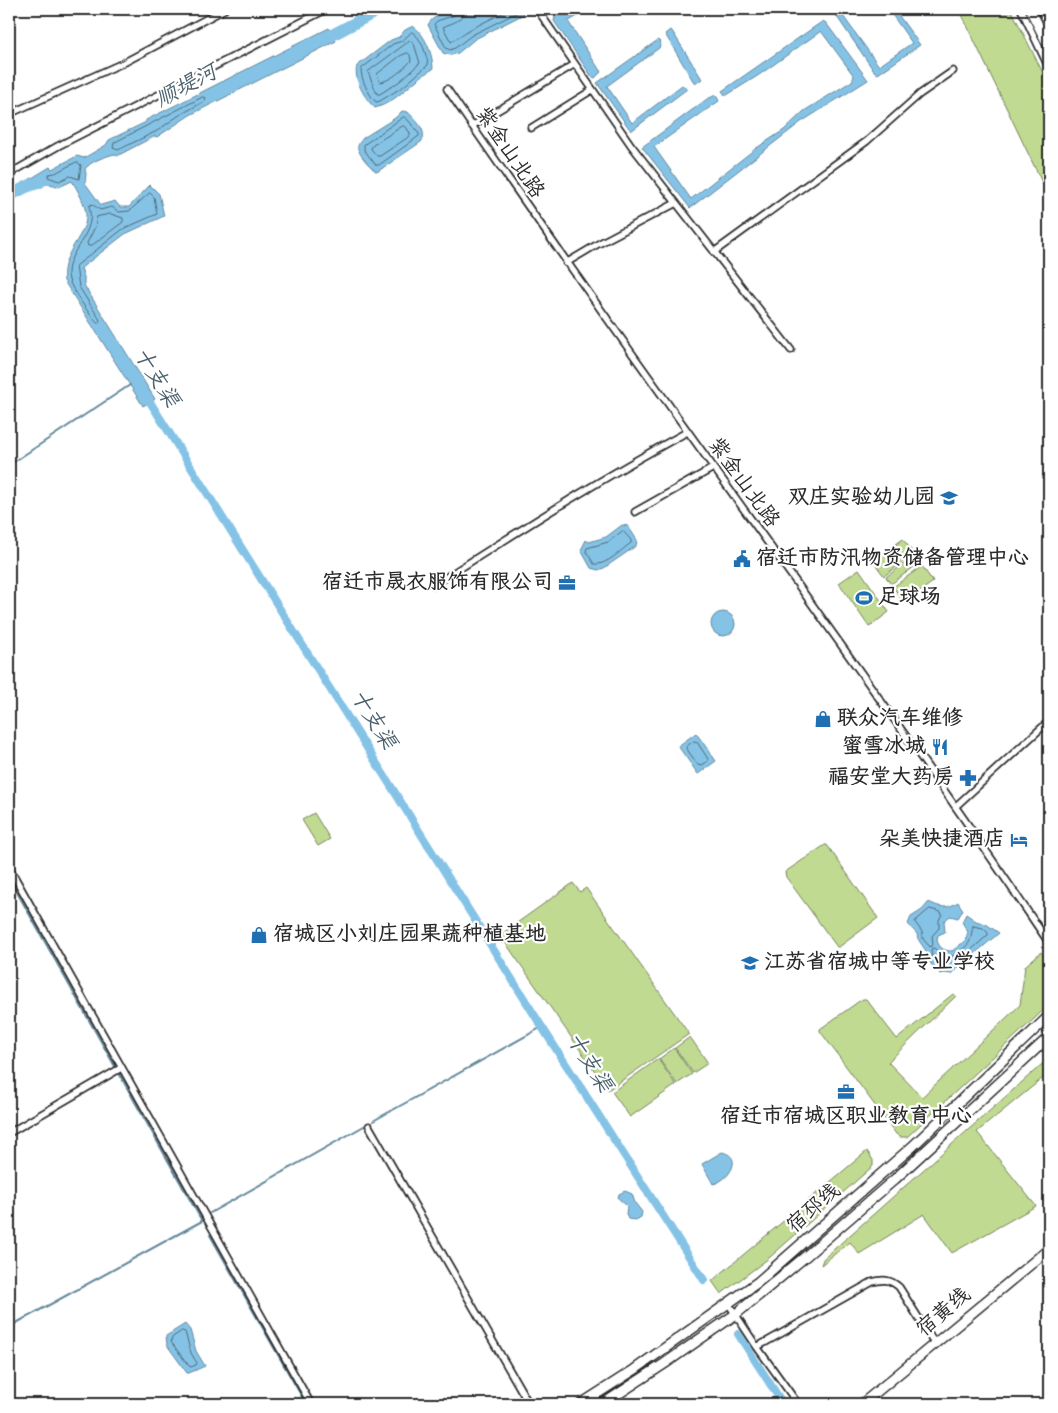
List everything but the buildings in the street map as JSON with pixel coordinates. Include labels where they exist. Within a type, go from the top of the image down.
[{"type":"main road","points":[[1030,9],[1049,47]]},
{"type":"main road","points":[[1047,9],[1049,13]]},
{"type":"main road","name":"宿邳线","points":[[581,1404],[634,1370],[758,1282],[912,1146],[1049,1016]]},
{"type":"main road","name":"宿邳线","points":[[603,1404],[736,1314],[887,1186],[1049,1037]]},
{"type":"main road","name":"宿黄线","points":[[862,1404],[1049,1249]]},
{"type":"street","points":[[9,114],[125,62],[224,9]]},
{"type":"street","points":[[9,174],[58,146],[327,9]]},
{"type":"street","points":[[537,9],[631,145],[791,350]]},
{"type":"street","points":[[1021,9],[1049,68]]},
{"type":"street","points":[[472,126],[575,64]]},
{"type":"street","points":[[714,252],[860,146],[920,94],[953,71]]},
{"type":"street","name":"紫金山北路","points":[[447,90],[566,263],[956,806],[1049,943]]},
{"type":"street","points":[[531,128],[592,90]]},
{"type":"street","points":[[566,263],[676,203]]},
{"type":"street","points":[[434,585],[640,457],[687,432]]},
{"type":"street","points":[[635,512],[713,468]]},
{"type":"street","points":[[956,806],[1049,721]]},
{"type":"street","points":[[9,868],[118,1069],[312,1404]]},
{"type":"street","points":[[9,1125],[10,1132],[118,1069]]},
{"type":"street","points":[[369,1126],[529,1404]]},
{"type":"street","points":[[757,1347],[872,1282],[885,1279],[899,1286],[935,1344]]},
{"type":"street","points":[[728,1303],[798,1404]]},
{"type":"green space","points":[[959,9],[1011,9],[1049,85],[1049,197]]},
{"type":"green space","points":[[903,539],[914,554],[884,576],[873,561]]},
{"type":"green space","points":[[913,557],[918,564],[891,584],[886,577]]},
{"type":"green space","points":[[922,566],[933,582],[904,603],[893,587]]},
{"type":"green space","name":"足球场","points":[[859,569],[889,612],[869,627],[839,583]]},
{"type":"green space","points":[[314,813],[330,839],[318,846],[302,820]]},
{"type":"green space","points":[[827,845],[878,918],[839,947],[837,947],[786,877],[785,872]]},
{"type":"green space","points":[[573,883],[580,892],[586,888],[689,1034],[608,1090],[500,935]]},
{"type":"green space","points":[[1041,952],[1049,963],[1049,1005],[907,1137],[900,1137],[896,1134],[820,1031],[820,1029],[858,1002],[866,999],[897,1039],[953,994],[956,996],[888,1062],[922,1097],[1020,1005],[1025,966]]},
{"type":"green space","points":[[690,1037],[708,1063],[693,1073],[675,1048]]},
{"type":"green space","points":[[674,1048],[692,1074],[677,1084],[659,1059]]},
{"type":"green space","points":[[1049,1058],[1049,1073],[977,1132],[1036,1206],[952,1253],[924,1214],[859,1254],[850,1242],[821,1265],[823,1259]]},
{"type":"green space","points":[[658,1059],[676,1085],[630,1117],[612,1092]]},
{"type":"green space","points":[[867,1151],[873,1160],[873,1166],[769,1258],[721,1294],[712,1281]]},
{"type":"water","points":[[457,9],[520,9],[524,14],[475,39],[458,53],[450,55],[443,53],[428,25],[437,16]]},
{"type":"water","points":[[570,9],[590,9],[569,21],[569,23],[601,72],[595,78],[592,77],[554,21],[555,17]]},
{"type":"water","points":[[838,9],[879,66],[912,43],[888,9],[894,9],[920,45],[878,74],[874,71],[835,14]]},
{"type":"water","points":[[823,21],[868,80],[801,122],[690,208],[642,147],[707,99],[716,95],[719,101],[654,147],[691,199],[755,149],[784,130],[804,111],[852,81],[854,76],[821,31],[727,95],[722,91]]},
{"type":"water","points":[[413,26],[428,45],[433,69],[391,101],[375,108],[367,99],[358,83],[357,66]]},
{"type":"water","points":[[329,28],[336,41],[190,115],[157,137],[155,136],[117,156],[114,154],[98,160],[85,169],[85,183],[101,205],[115,201],[120,207],[129,207],[150,185],[159,194],[164,216],[125,234],[81,268],[84,285],[155,399],[143,406],[64,281],[66,261],[85,222],[86,214],[77,189],[72,181],[59,187],[43,184],[27,191],[22,184],[50,167],[52,169],[77,156],[84,158],[106,145],[109,140],[146,122],[146,120]]},
{"type":"water","points":[[670,30],[702,79],[695,84],[665,34]]},
{"type":"water","points":[[658,40],[661,43],[659,48],[607,86],[632,123],[682,85],[687,89],[631,131],[597,83]]},
{"type":"water","points":[[402,111],[408,112],[417,122],[422,130],[423,138],[421,142],[377,172],[361,155],[358,145],[363,138],[395,118]]},
{"type":"water","points":[[622,525],[628,526],[637,540],[636,546],[604,568],[598,570],[591,568],[581,550],[586,540],[589,542],[606,537]]},
{"type":"water","points":[[723,612],[728,613],[734,619],[734,629],[728,635],[723,636],[718,635],[712,629],[711,624],[712,619],[718,613]]},
{"type":"water","points":[[696,733],[716,761],[698,774],[678,746]]},
{"type":"water","points":[[929,902],[944,907],[958,902],[963,910],[958,918],[950,916],[944,921],[945,932],[938,935],[937,940],[944,950],[952,951],[965,941],[968,932],[962,922],[966,914],[999,933],[951,974],[940,974],[930,963],[917,934],[908,924],[911,917],[922,910]]},
{"type":"water","points":[[722,1152],[729,1155],[732,1159],[732,1169],[719,1182],[713,1184],[702,1164]]},
{"type":"water","points":[[625,1191],[632,1194],[635,1203],[642,1212],[641,1217],[636,1220],[628,1219],[626,1214],[627,1206],[618,1198],[619,1194]]},
{"type":"water","points":[[185,1324],[190,1330],[196,1351],[205,1366],[189,1373],[187,1373],[167,1345],[166,1336]]},
{"type":"waterway","name":"顺堤河","points":[[317,43],[381,9]]},
{"type":"waterway","name":"顺堤河","points":[[9,196],[40,182]]},
{"type":"waterway","points":[[9,465],[130,385]]},
{"type":"waterway","name":"十支渠","points":[[145,394],[542,1027],[704,1280]]},
{"type":"waterway","points":[[9,878],[202,1221],[9,1327]]},
{"type":"waterway","points":[[373,1121],[542,1027]]},
{"type":"waterway","points":[[210,1213],[364,1126]]},
{"type":"waterway","points":[[210,1235],[306,1404]]},
{"type":"waterway","name":"十支渠","points":[[738,1334],[783,1404]]},
{"type":"place","name":"双庄实验幼儿园","points":[[949,498]]},
{"type":"place","name":"宿迁市防汛物资储备管理中心","points":[[742,559]]},
{"type":"place","name":"宿迁市晟衣服饰有限公司","points":[[567,583]]},
{"type":"place","name":"足球场","points":[[864,598]]},
{"type":"place","name":"联众汽车维修","points":[[823,719]]},
{"type":"place","name":"蜜雪冰城","points":[[940,747]]},
{"type":"place","name":"福安堂大药房","points":[[968,778]]},
{"type":"place","name":"朵美快捷酒店","points":[[1019,840]]},
{"type":"place","name":"宿城区小刘庄园果蔬种植基地","points":[[259,935]]},
{"type":"place","name":"江苏省宿城中等专业学校","points":[[750,963]]},
{"type":"place","name":"宿迁市宿城区职业教育中心","points":[[846,1092]]}]
